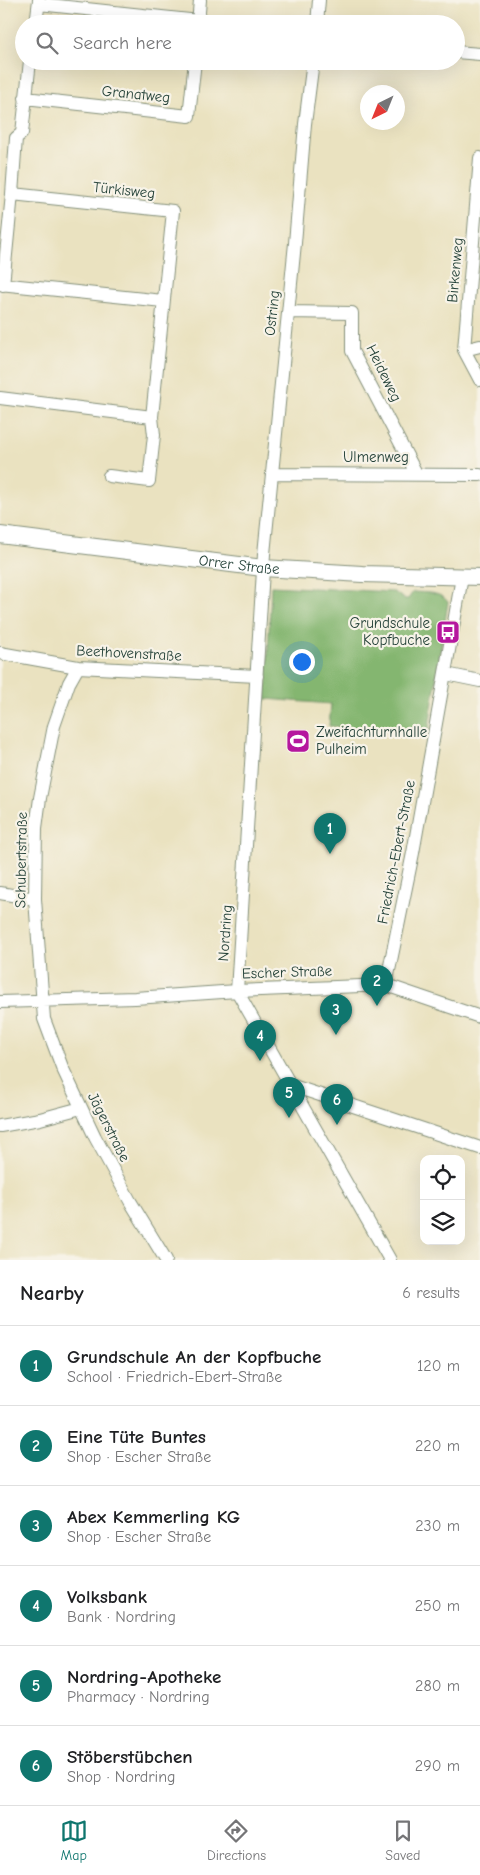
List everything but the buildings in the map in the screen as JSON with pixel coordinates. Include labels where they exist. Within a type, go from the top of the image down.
[{"type":"street","points":[[199,15],[200,0]]},
{"type":"street","points":[[318,15],[319,0]]},
{"type":"street","points":[[37,15],[39,2],[138,15]]},
{"type":"street","points":[[465,53],[480,54]]},
{"type":"street","points":[[29,70],[22,133],[16,138],[12,194],[1,285],[163,301]]},
{"type":"street","name":"Granatweg","points":[[25,98],[189,116],[194,70]]},
{"type":"street","name":"Ostring","points":[[263,568],[305,124],[312,70]]},
{"type":"street","name":"Birkenweg","points":[[464,350],[480,158]]},
{"type":"street","name":"Türkisweg","points":[[12,194],[173,211],[152,417],[154,435],[149,480],[109,476]]},
{"type":"street","name":"Heideweg","points":[[288,312],[352,313],[352,351],[416,473]]},
{"type":"street","points":[[480,346],[464,350],[480,380]]},
{"type":"street","points":[[0,398],[152,417]]},
{"type":"street","name":"Ulmenweg","points":[[272,474],[416,473],[480,475]]},
{"type":"street","name":"Orrer Straße","points":[[0,535],[263,568],[362,574],[480,577]]},
{"type":"street","name":"Nordring","points":[[237,991],[263,568]]},
{"type":"street","name":"Friedrich-Ebert-Straße","points":[[386,985],[446,674],[462,577]]},
{"type":"street","name":"Beethovenstraße","points":[[0,653],[78,667],[257,676]]},
{"type":"street","name":"Schubertstraße","points":[[43,1001],[35,899],[36,828],[45,768],[54,726],[69,683],[78,667]]},
{"type":"street","points":[[446,674],[480,681]]},
{"type":"street","points":[[0,893],[35,899]]},
{"type":"street","name":"Escher Straße","points":[[0,1002],[135,998],[237,991],[386,985],[480,1016]]},
{"type":"street","points":[[237,991],[390,1260]]},
{"type":"street","name":"Jägerstraße","points":[[43,1001],[44,1019],[62,1068],[95,1137],[130,1201],[166,1260]]},
{"type":"street","points":[[290,1085],[480,1148]]},
{"type":"street","points":[[0,1126],[40,1119],[81,1108]]},
{"type":"green space","points":[[271,586],[394,592],[404,599],[408,599],[413,592],[437,594],[445,598],[448,602],[428,734],[329,726],[331,704],[266,699]]},
{"type":"place","name":"Grundschule Kopfbuche","points":[[448,632]]},
{"type":"place","name":"Zweifachturnhalle Pulheim","points":[[298,741]]},
{"type":"place","name":"Grundschule An der Kopfbuche","points":[[330,854]]},
{"type":"place","name":"Eine Tüte Buntes","points":[[377,1006]]},
{"type":"place","name":"Abex Kemmerling KG","points":[[336,1035]]},
{"type":"place","name":"Volksbank","points":[[260,1061]]},
{"type":"place","name":"Nordring-Apotheke","points":[[289,1118]]},
{"type":"place","name":"Stöberstübchen","points":[[337,1125]]}]
